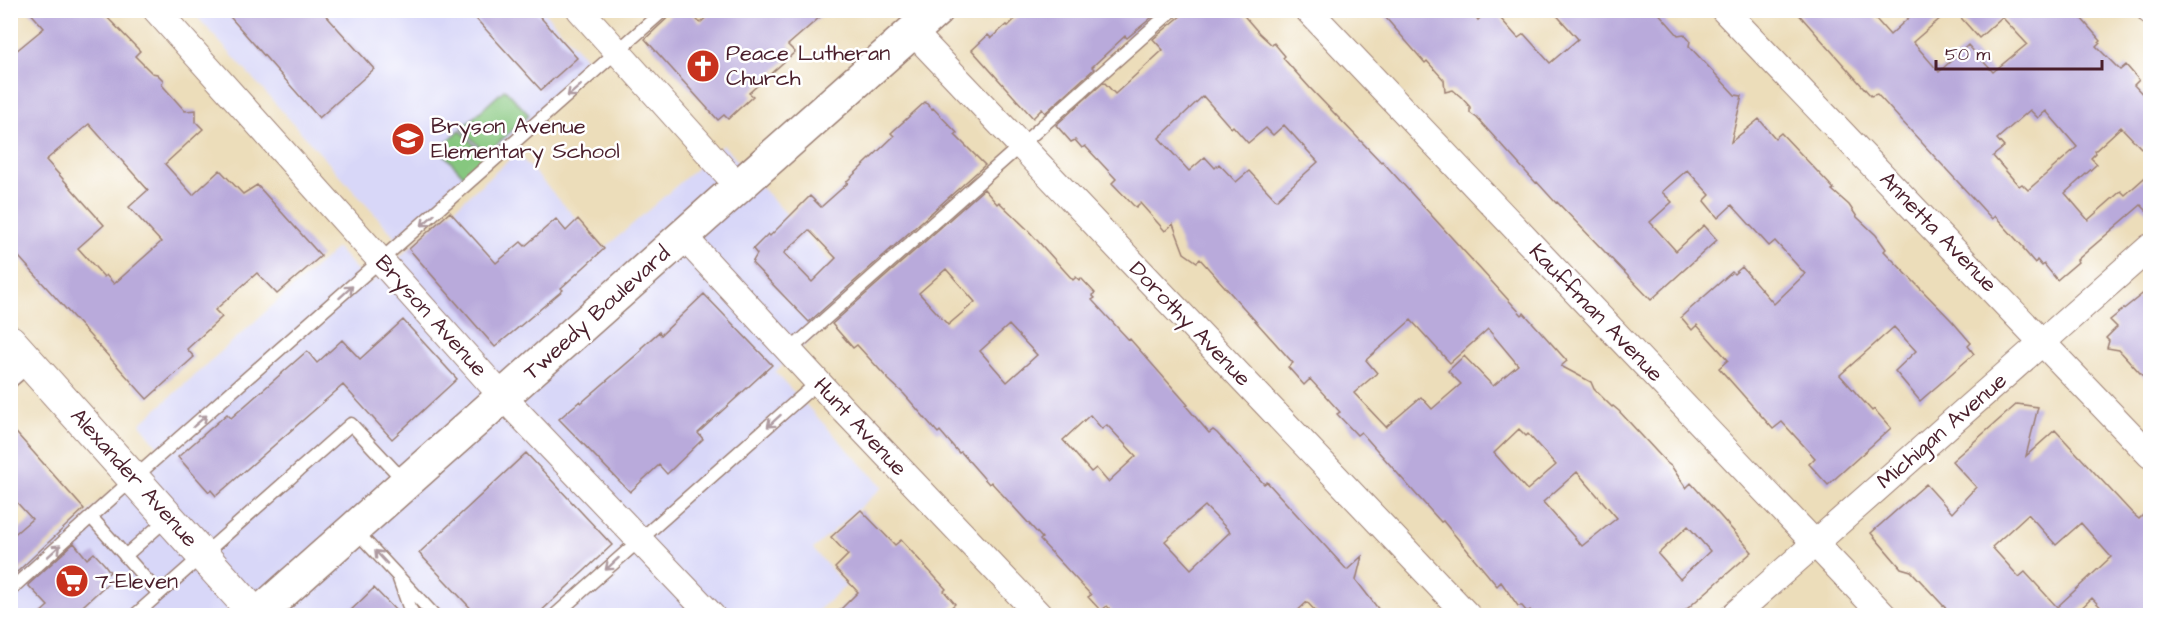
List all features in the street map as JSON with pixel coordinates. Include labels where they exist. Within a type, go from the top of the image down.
[{"type":"main road","name":"Tweedy Boulevard","points":[[256,615],[937,10]]},
{"type":"street","name":"Bryson Avenue","points":[[156,10],[503,397],[712,615]]},
{"type":"street","points":[[580,10],[739,187]]},
{"type":"street","name":"Kauffman Avenue","points":[[1308,10],[1884,615]]},
{"type":"street","name":"Annetta Avenue","points":[[1724,10],[2151,455]]},
{"type":"street","name":"Dorothy Avenue","points":[[913,32],[1468,615]]},
{"type":"street","name":"Hunt Avenue","points":[[683,236],[818,382],[1040,615]]},
{"type":"street","name":"Michigan Avenue","points":[[1733,615],[2151,247]]},
{"type":"street","name":"Alexander Avenue","points":[[10,341],[21,373],[134,478],[256,615]]},
{"type":"lane","points":[[789,351],[1173,10]]},
{"type":"lane","points":[[10,590],[134,478],[618,53],[659,12]]},
{"type":"lane","points":[[554,615],[818,382]]},
{"type":"lane","points":[[134,615],[351,424],[406,483]]},
{"type":"lane","points":[[91,517],[159,594]]},
{"type":"lane","points":[[125,556],[168,517]]},
{"type":"lane","points":[[354,529],[435,615]]},
{"type":"lane","points":[[398,577],[409,607],[416,615]]},
{"type":"shaded area","name":"Bryson Avenue Elementary School","points":[[192,11],[543,11],[592,65],[397,239]]},
{"type":"shaded area","points":[[723,145],[861,295],[775,372],[883,487],[813,549],[846,586],[813,615],[746,615],[742,612],[738,616],[11,616],[10,581],[160,449],[140,424],[337,248],[369,284],[517,153],[604,249]]},
{"type":"green space","points":[[505,89],[529,115],[486,154],[462,128]]},
{"type":"green space","points":[[460,130],[485,157],[464,176],[439,149]]},
{"type":"building","points":[[28,10],[100,10],[140,51],[135,56],[152,73],[157,74],[163,80],[162,85],[185,111],[196,110],[196,122],[203,129],[165,164],[193,195],[220,170],[243,194],[257,185],[321,256],[277,294],[257,273],[215,310],[222,317],[187,349],[194,357],[147,399],[10,247],[10,56],[44,28]],"holes":[[[89,124],[148,190],[129,207],[161,242],[114,284],[106,275],[104,277],[78,248],[104,225],[46,160]]]},
{"type":"building","points":[[224,10],[321,10],[374,69],[319,118]]},
{"type":"building","points":[[468,10],[534,10],[577,58],[541,90]]},
{"type":"building","points":[[676,10],[688,10],[700,23],[714,10],[828,10],[788,45],[795,52],[749,93],[753,96],[728,119],[724,115],[718,120],[645,39]]},
{"type":"building","points":[[1024,10],[1156,10],[1157,13],[1127,38],[1125,36],[1092,67],[1094,69],[1045,113],[1042,109],[1033,118],[972,50],[988,35],[991,38],[1006,25],[1008,26]]},
{"type":"building","points":[[1188,10],[1239,10],[1259,33],[1272,45],[1274,43],[1285,56],[1283,58],[1310,88],[1382,161],[1522,315],[1524,313],[1567,361],[1561,366],[1591,382],[1594,389],[1619,411],[1672,467],[1686,488],[1691,483],[1752,552],[1680,615],[1535,615],[1530,610],[1527,612],[1522,606],[1518,606],[1501,582],[1497,586],[1443,521],[1441,522],[1361,432],[1357,435],[1337,414],[1340,412],[1310,379],[1304,385],[1288,367],[1293,363],[1200,259],[1197,262],[1184,253],[1173,224],[1165,231],[1140,203],[1136,207],[1133,205],[1112,183],[1116,179],[1085,146],[1082,148],[1075,140],[1071,142],[1056,125],[1104,82],[1115,94],[1163,50],[1153,39]],"holes":[[[1203,96],[1231,128],[1233,126],[1248,143],[1266,128],[1273,135],[1284,125],[1318,162],[1276,200],[1249,171],[1236,182],[1219,164],[1215,168],[1205,157],[1189,171],[1159,138]],[[1411,320],[1450,363],[1488,329],[1518,365],[1493,386],[1464,356],[1448,371],[1461,384],[1432,409],[1421,397],[1386,427],[1354,393],[1377,373],[1366,360]],[[1519,429],[1526,436],[1528,434],[1556,465],[1527,490],[1494,453]],[[1577,472],[1617,518],[1582,546],[1543,502]],[[1688,526],[1710,551],[1680,579],[1658,554]]]},
{"type":"building","points":[[1379,10],[1471,10],[1478,20],[1488,10],[1493,10],[1518,38],[1524,34],[1550,63],[1578,39],[1552,10],[1656,10],[1678,35],[1684,34],[1690,41],[1689,46],[1735,95],[1742,96],[1731,142],[1759,119],[1775,138],[1781,133],[1876,235],[1886,249],[1884,251],[1952,321],[1971,343],[1968,346],[1974,354],[1920,401],[1895,371],[1916,351],[1894,327],[1840,375],[1872,411],[1874,409],[1891,428],[1828,485],[1809,464],[1815,458],[1782,422],[1773,429],[1719,368],[1728,360],[1697,325],[1692,330],[1681,317],[1732,272],[1734,274],[1742,267],[1774,304],[1805,274],[1775,241],[1769,246],[1732,205],[1718,218],[1704,201],[1710,195],[1687,170],[1662,192],[1672,202],[1650,222],[1676,251],[1704,225],[1717,240],[1651,300],[1470,113],[1470,107],[1461,97],[1453,90],[1445,92],[1444,80],[1427,61],[1425,63]]},
{"type":"building","points":[[1795,10],[1868,10],[1890,35],[1917,10],[1950,10],[1913,42],[1939,72],[1968,45],[1993,72],[2027,44],[2002,17],[1979,38],[1954,10],[2074,10],[2101,41],[2096,46],[2120,70],[2126,65],[2139,80],[2134,85],[2151,103],[2151,139],[2141,148],[2121,127],[2095,151],[2096,153],[2091,158],[2097,164],[2065,193],[2088,220],[2121,191],[2125,195],[2151,172],[2151,215],[2141,205],[2057,280],[2044,264],[2042,266],[2037,260],[2035,263],[1995,216],[1992,219],[1877,94],[1871,96]],"holes":[[[2030,110],[2038,118],[2046,111],[2077,147],[2028,190],[2022,184],[2019,186],[1993,156],[2004,147],[1997,139]]]},
{"type":"building","points":[[925,102],[985,165],[809,322],[752,263],[757,254],[753,249],[768,234],[770,236],[810,196],[821,207],[894,136],[891,133]],"holes":[[[809,230],[836,258],[812,282],[784,253]]]},
{"type":"building","points":[[984,189],[997,204],[999,202],[1026,228],[1073,280],[1076,277],[1079,280],[1081,278],[1095,293],[1092,295],[1095,298],[1092,300],[1130,339],[1188,405],[1186,406],[1209,433],[1213,430],[1217,433],[1264,484],[1267,482],[1347,570],[1362,556],[1356,580],[1383,615],[1319,615],[1307,602],[1293,615],[1116,615],[1107,606],[1101,611],[1088,597],[1091,595],[991,482],[989,484],[940,431],[938,433],[857,345],[853,348],[832,324]],"holes":[[[946,269],[975,302],[948,325],[919,293]],[[1009,325],[1037,355],[1007,382],[980,351]],[[1090,415],[1102,429],[1107,425],[1136,456],[1108,482],[1096,468],[1091,472],[1063,440]],[[1205,506],[1230,532],[1191,569],[1165,541]]]},
{"type":"building","points":[[450,212],[496,263],[521,242],[525,246],[556,219],[566,231],[578,219],[604,249],[561,288],[563,290],[495,347],[409,249]]},
{"type":"building","points":[[2151,287],[2151,385],[2119,350],[2107,348],[2109,341],[2106,338],[2117,327],[2110,320]]},
{"type":"building","points":[[704,294],[772,365],[698,433],[703,439],[667,474],[659,465],[630,492],[559,419],[642,350],[641,348],[659,332],[661,335]]},
{"type":"building","points":[[403,320],[457,379],[392,439],[343,385],[216,496],[211,490],[209,492],[178,457],[227,414],[231,418],[307,351],[317,363],[342,340],[360,359]]},
{"type":"building","points":[[2017,404],[2038,407],[2026,456],[2055,430],[2139,519],[2151,507],[2151,615],[2108,615],[2092,598],[2074,615],[1952,615],[1911,571],[1901,568],[1871,533],[1926,484],[1952,513],[1976,487],[1952,461]],"holes":[[[2028,514],[2056,545],[2081,523],[2111,557],[2057,607],[2025,572],[2019,577],[1992,547]]]},
{"type":"building","points":[[10,426],[84,509],[17,572],[10,565],[10,538],[32,519],[10,495]]},
{"type":"building","points":[[526,453],[612,545],[537,615],[477,615],[419,553]]},
{"type":"building","points":[[861,510],[895,545],[901,540],[946,589],[944,591],[955,604],[942,615],[835,615],[858,592],[835,568],[848,555],[831,537]]},
{"type":"building","name":"7-Eleven","points":[[74,543],[87,559],[94,553],[105,565],[110,572],[103,578],[108,583],[73,615],[38,615],[48,606],[28,585]]},
{"type":"building","points":[[374,588],[400,615],[346,615]]},
{"type":"place","name":"Peace Lutheran Church","points":[[703,66]]},
{"type":"place","name":"Bryson Avenue Elementary School","points":[[408,139]]},
{"type":"place","name":"7-Eleven","points":[[72,581]]}]
